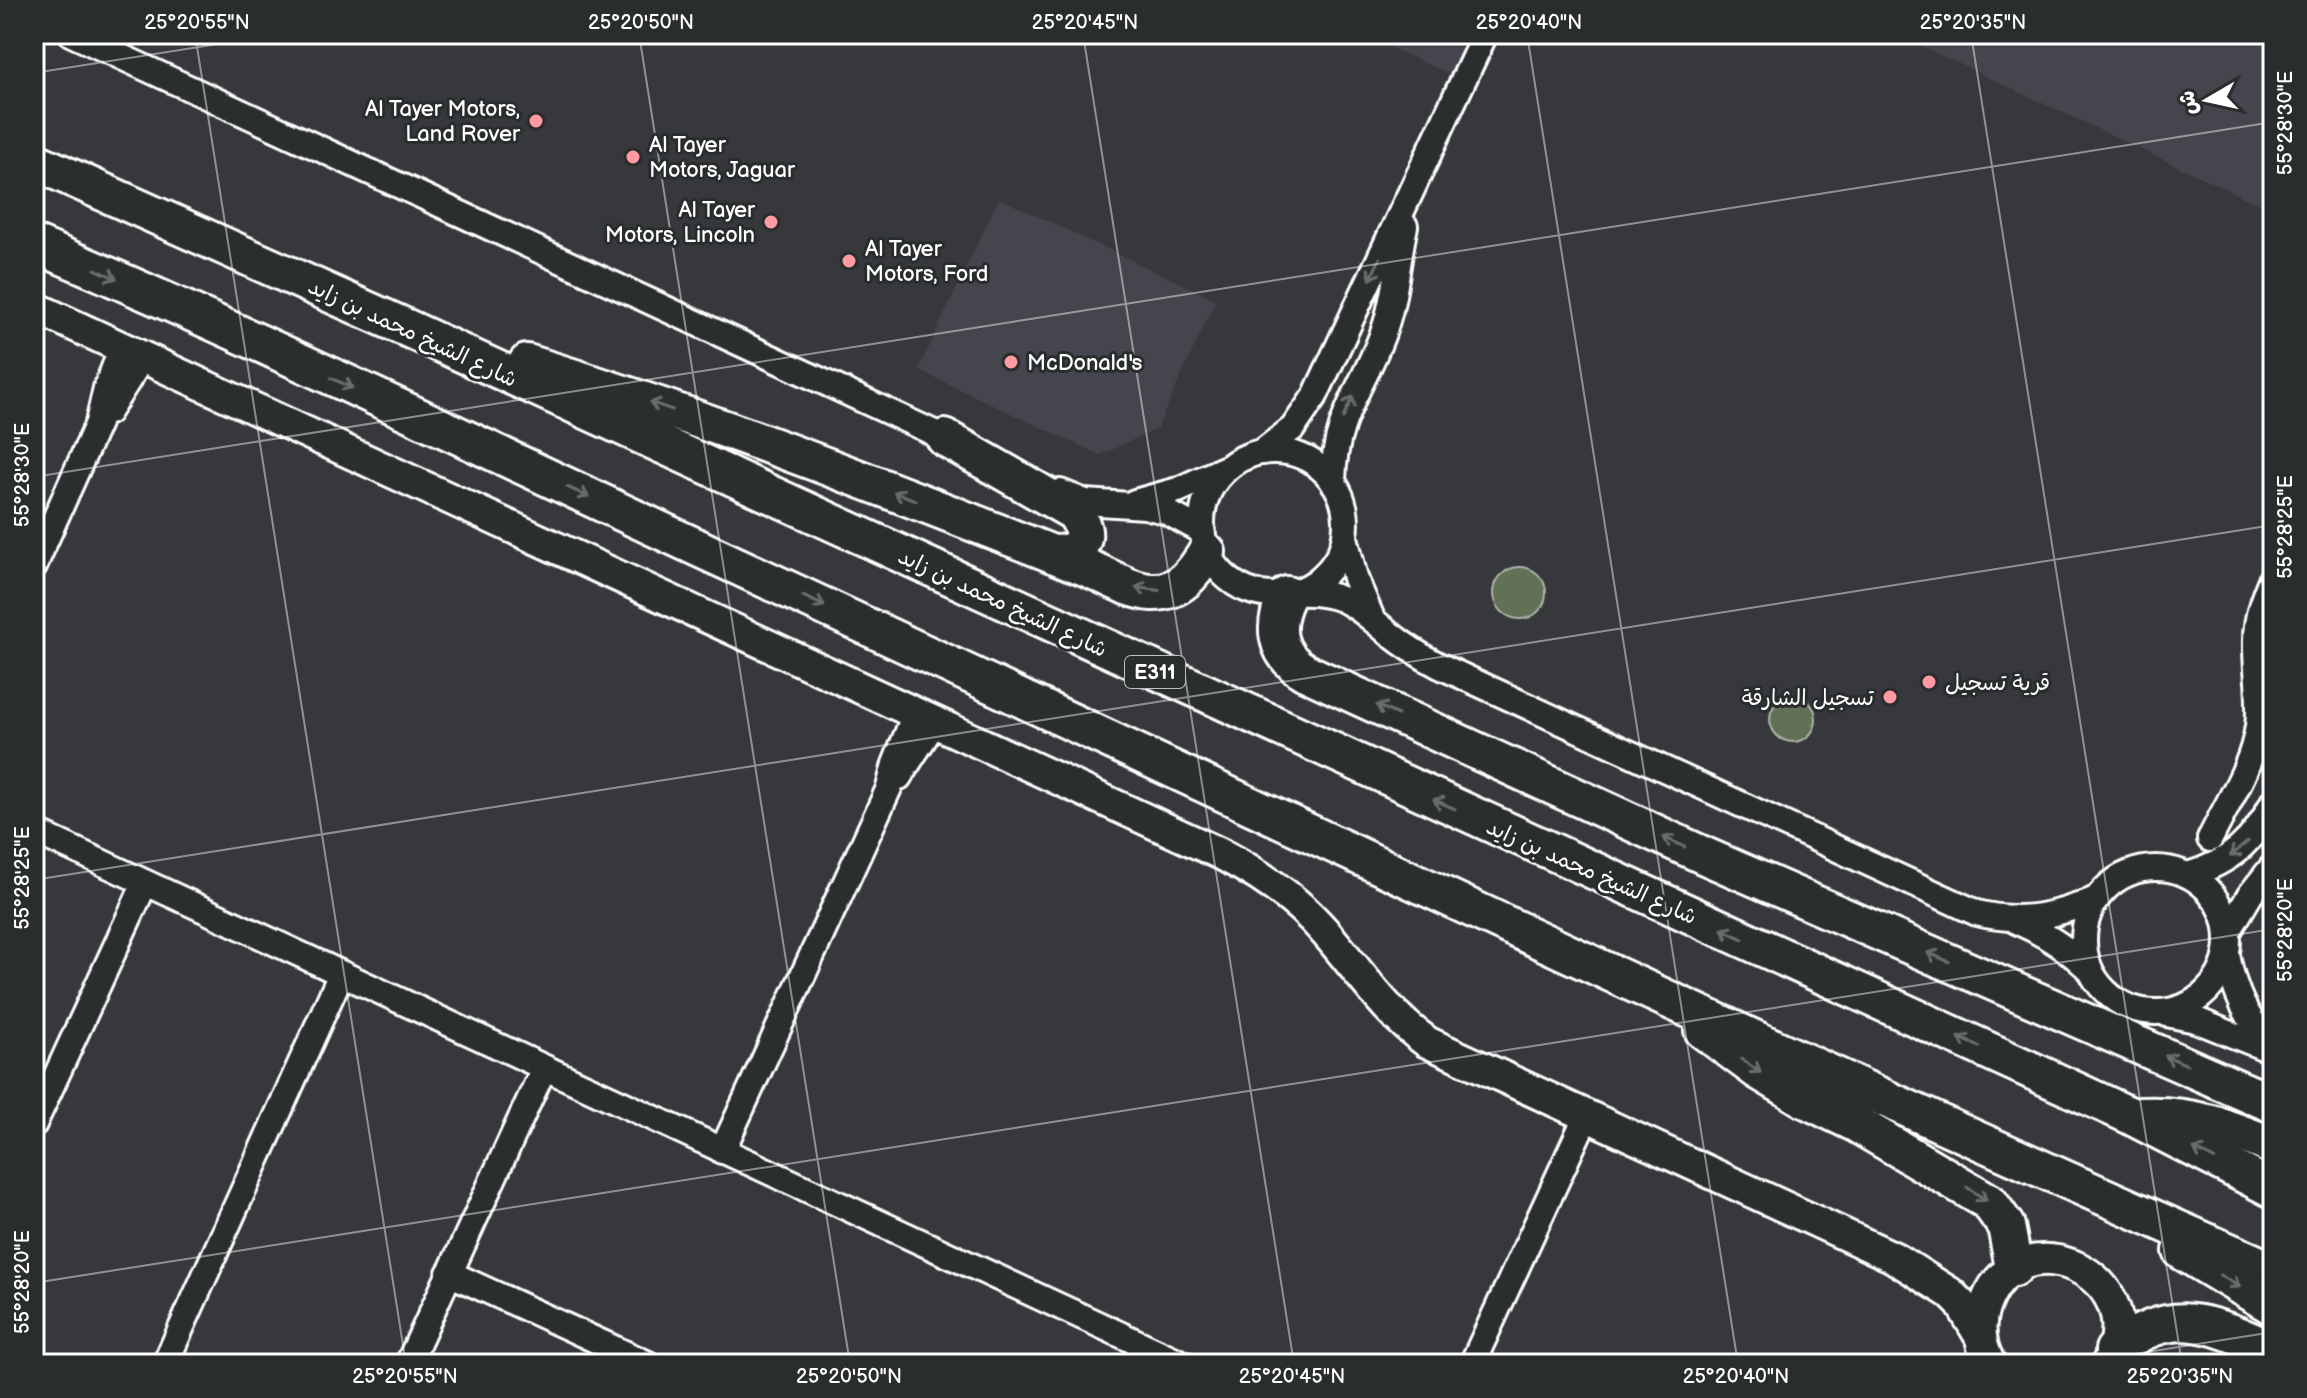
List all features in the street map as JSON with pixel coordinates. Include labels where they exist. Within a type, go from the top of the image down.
[{"type":"highway","name":"شارع الشيخ محمد بن زايد","points":[[34,161],[398,324],[2131,1116],[2273,1189]]},
{"type":"highway","points":[[34,244],[361,391],[1669,999],[2273,1271]]},
{"type":"highway","points":[[398,324],[603,386],[786,450],[1138,590],[1168,590],[1182,584],[1193,574],[1205,541]]},
{"type":"highway","points":[[945,438],[1074,512],[1083,522],[1084,536],[1078,548],[1067,554],[1053,554]]},
{"type":"highway","points":[[1291,594],[1280,609],[1277,634],[1286,656],[1305,672],[1705,856],[2273,1104]]},
{"type":"highway","points":[[1669,999],[1711,1038],[1757,1070],[1989,1202],[2006,1226],[2008,1272]]},
{"type":"highway","points":[[2131,1116],[2183,1116],[2209,1121],[2273,1146]]},
{"type":"highway","points":[[2094,1193],[2273,1306]]},
{"type":"highway","points":[[2110,1360],[2132,1336],[2153,1326],[2186,1321],[2219,1326],[2273,1351]]},
{"type":"main road","points":[[34,307],[1245,867],[1288,896],[1316,922],[1388,1009],[1413,1032],[1442,1050],[1900,1262],[1957,1281],[1974,1281],[2033,1261],[2054,1259],[2074,1264],[2092,1274],[2106,1290],[2115,1308],[2118,1329],[2110,1360]]},
{"type":"main road","points":[[1900,1262],[1956,1299],[1985,1350]]},
{"type":"main road","points":[[1985,1350],[1981,1314],[1989,1294],[2008,1272]]},
{"type":"street","points":[[72,34],[1085,502],[1165,511],[1205,541]]},
{"type":"street","points":[[1262,452],[1293,428],[1315,396],[1485,34]]},
{"type":"street","points":[[1333,482],[1341,424],[1379,343],[1392,306],[1401,244],[1420,174]]},
{"type":"street","points":[[34,566],[98,423],[106,388],[132,353]]},
{"type":"street","points":[[1124,504],[1178,490],[1244,457],[1262,452],[1283,451],[1302,457],[1320,467],[1333,482],[1344,508],[1345,536],[1355,578],[1372,618]]},
{"type":"street","points":[[1228,467],[1207,495],[1202,513],[1205,541],[1217,569],[1231,582],[1248,591],[1267,595],[1316,592],[1337,596],[1356,605],[1403,645],[1438,665],[1960,905],[1986,915],[2014,920],[2054,940],[2088,968],[2101,988],[2118,1002],[2138,1011],[2196,1020],[2273,1048]]},
{"type":"street","points":[[1291,594],[1313,584],[1328,571],[1339,555],[1345,536]]},
{"type":"street","points":[[2210,839],[2256,737],[2264,659],[2257,623],[2273,575]]},
{"type":"street","points":[[722,1151],[889,788],[895,764],[925,719]]},
{"type":"street","points":[[2188,875],[2222,862],[2237,852],[2262,826],[2273,802]]},
{"type":"street","points":[[34,831],[1184,1364]]},
{"type":"street","points":[[2161,1013],[2184,1008],[2204,995],[2219,977],[2227,943],[2250,895],[2273,866]]},
{"type":"street","points":[[2088,968],[2083,944],[2086,920],[2096,899],[2114,880],[2137,870],[2163,867],[2188,875],[2207,889],[2221,909],[2233,983],[2244,1010],[2273,1048]]},
{"type":"street","points":[[34,1124],[145,883]]},
{"type":"street","points":[[2014,920],[2070,910],[2096,899]]},
{"type":"street","points":[[165,1364],[341,974]]},
{"type":"street","points":[[408,1364],[544,1068]]},
{"type":"street","points":[[1472,1364],[1586,1117]]},
{"type":"street","points":[[449,1273],[648,1364]]},
{"type":"shaded area","points":[[1360,34],[1494,34],[1471,84]]},
{"type":"shaded area","points":[[1895,34],[2273,34],[2273,211]]},
{"type":"shaded area","points":[[999,198],[1216,300],[1157,429],[1100,455],[918,370]]},
{"type":"green space","points":[[1520,567],[1538,575],[1546,593],[1538,611],[1520,619],[1502,611],[1494,593],[1502,575]]},
{"type":"green space","points":[[1793,696],[1809,703],[1816,719],[1809,735],[1793,742],[1777,735],[1770,719],[1777,703]]},
{"type":"place","name":"Al Tayer Motors, Land Rover","points":[[536,121]]},
{"type":"place","name":"Al Tayer Motors, Jaguar","points":[[633,157]]},
{"type":"place","name":"Al Tayer Motors, Lincoln","points":[[771,222]]},
{"type":"place","name":"Al Tayer Motors, Ford","points":[[849,261]]},
{"type":"place","name":"McDonald's","points":[[1011,362]]},
{"type":"place","name":"قرية تسجيل","points":[[1929,682]]},
{"type":"place","name":"تسجيل الشارقة","points":[[1890,697]]}]
